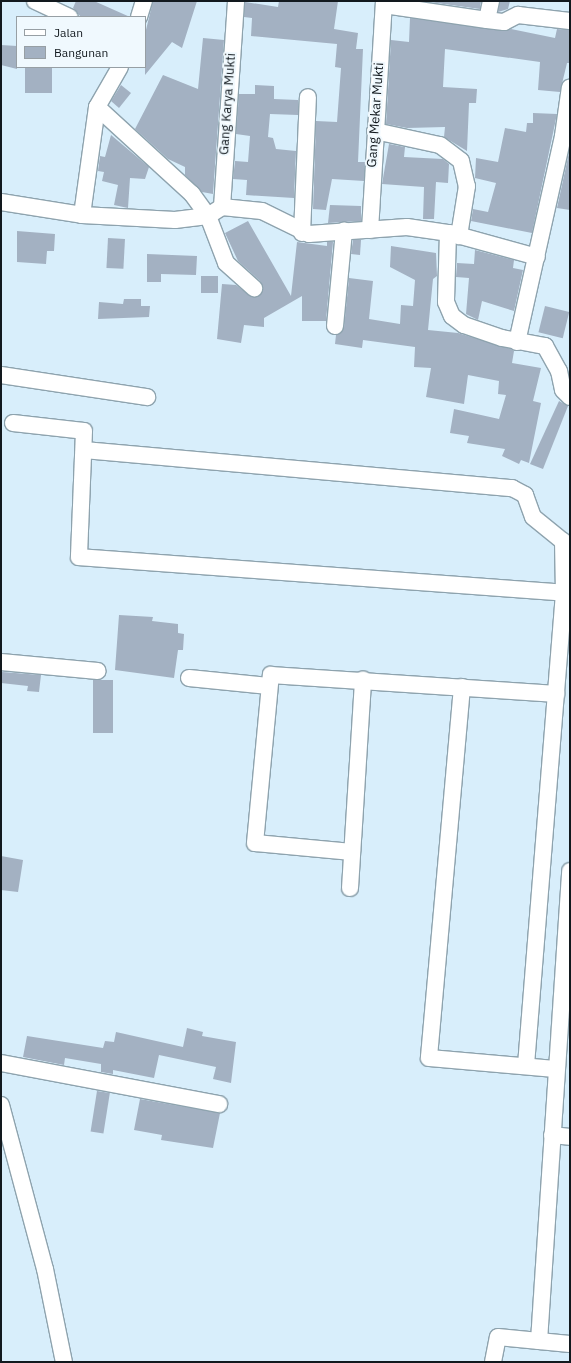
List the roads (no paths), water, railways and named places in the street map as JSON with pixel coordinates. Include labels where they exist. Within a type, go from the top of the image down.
[{"type":"street","points":[[35,1],[65,10]]},
{"type":"street","points":[[139,16],[144,1]]},
{"type":"street","name":"Gang Karya Mukti","points":[[222,208],[236,1]]},
{"type":"street","points":[[487,20],[491,1]]},
{"type":"street","points":[[384,3],[504,22],[518,15],[570,21]]},
{"type":"street","name":"Gang Mekar Mukti","points":[[370,230],[384,3]]},
{"type":"street","points":[[82,215],[97,107],[119,68]]},
{"type":"street","points":[[517,342],[537,257],[570,87]]},
{"type":"street","points":[[302,233],[308,97]]},
{"type":"street","points":[[97,107],[192,194],[208,216],[226,263],[254,288]]},
{"type":"street","points":[[375,131],[440,145],[460,161],[467,186],[454,234],[446,302],[452,316],[464,325],[517,342],[546,348],[559,371],[563,390],[570,397]]},
{"type":"street","points":[[1,202],[82,215],[175,220],[208,216],[222,208],[262,211],[302,233],[407,228],[454,234],[537,257]]},
{"type":"street","points":[[336,326],[344,230]]},
{"type":"street","points":[[1,375],[148,397]]},
{"type":"street","points":[[13,423],[81,430],[84,450],[79,557],[567,593]]},
{"type":"street","points":[[84,450],[519,489],[526,495],[534,517],[566,545],[567,593],[556,694],[526,1065]]},
{"type":"street","points":[[1,662],[98,671]]},
{"type":"street","points":[[352,852],[255,843],[271,675],[363,679],[556,694]]},
{"type":"street","points":[[189,678],[269,686]]},
{"type":"street","points":[[350,888],[363,679]]},
{"type":"street","points":[[462,687],[429,1058],[526,1065],[556,1069]]},
{"type":"street","points":[[539,1341],[570,871]]},
{"type":"street","points":[[1,1063],[219,1104]]},
{"type":"street","points":[[1,1105],[45,1269],[64,1362]]},
{"type":"street","points":[[552,1135],[570,1137]]},
{"type":"street","points":[[493,1362],[498,1337],[570,1344]]}]
